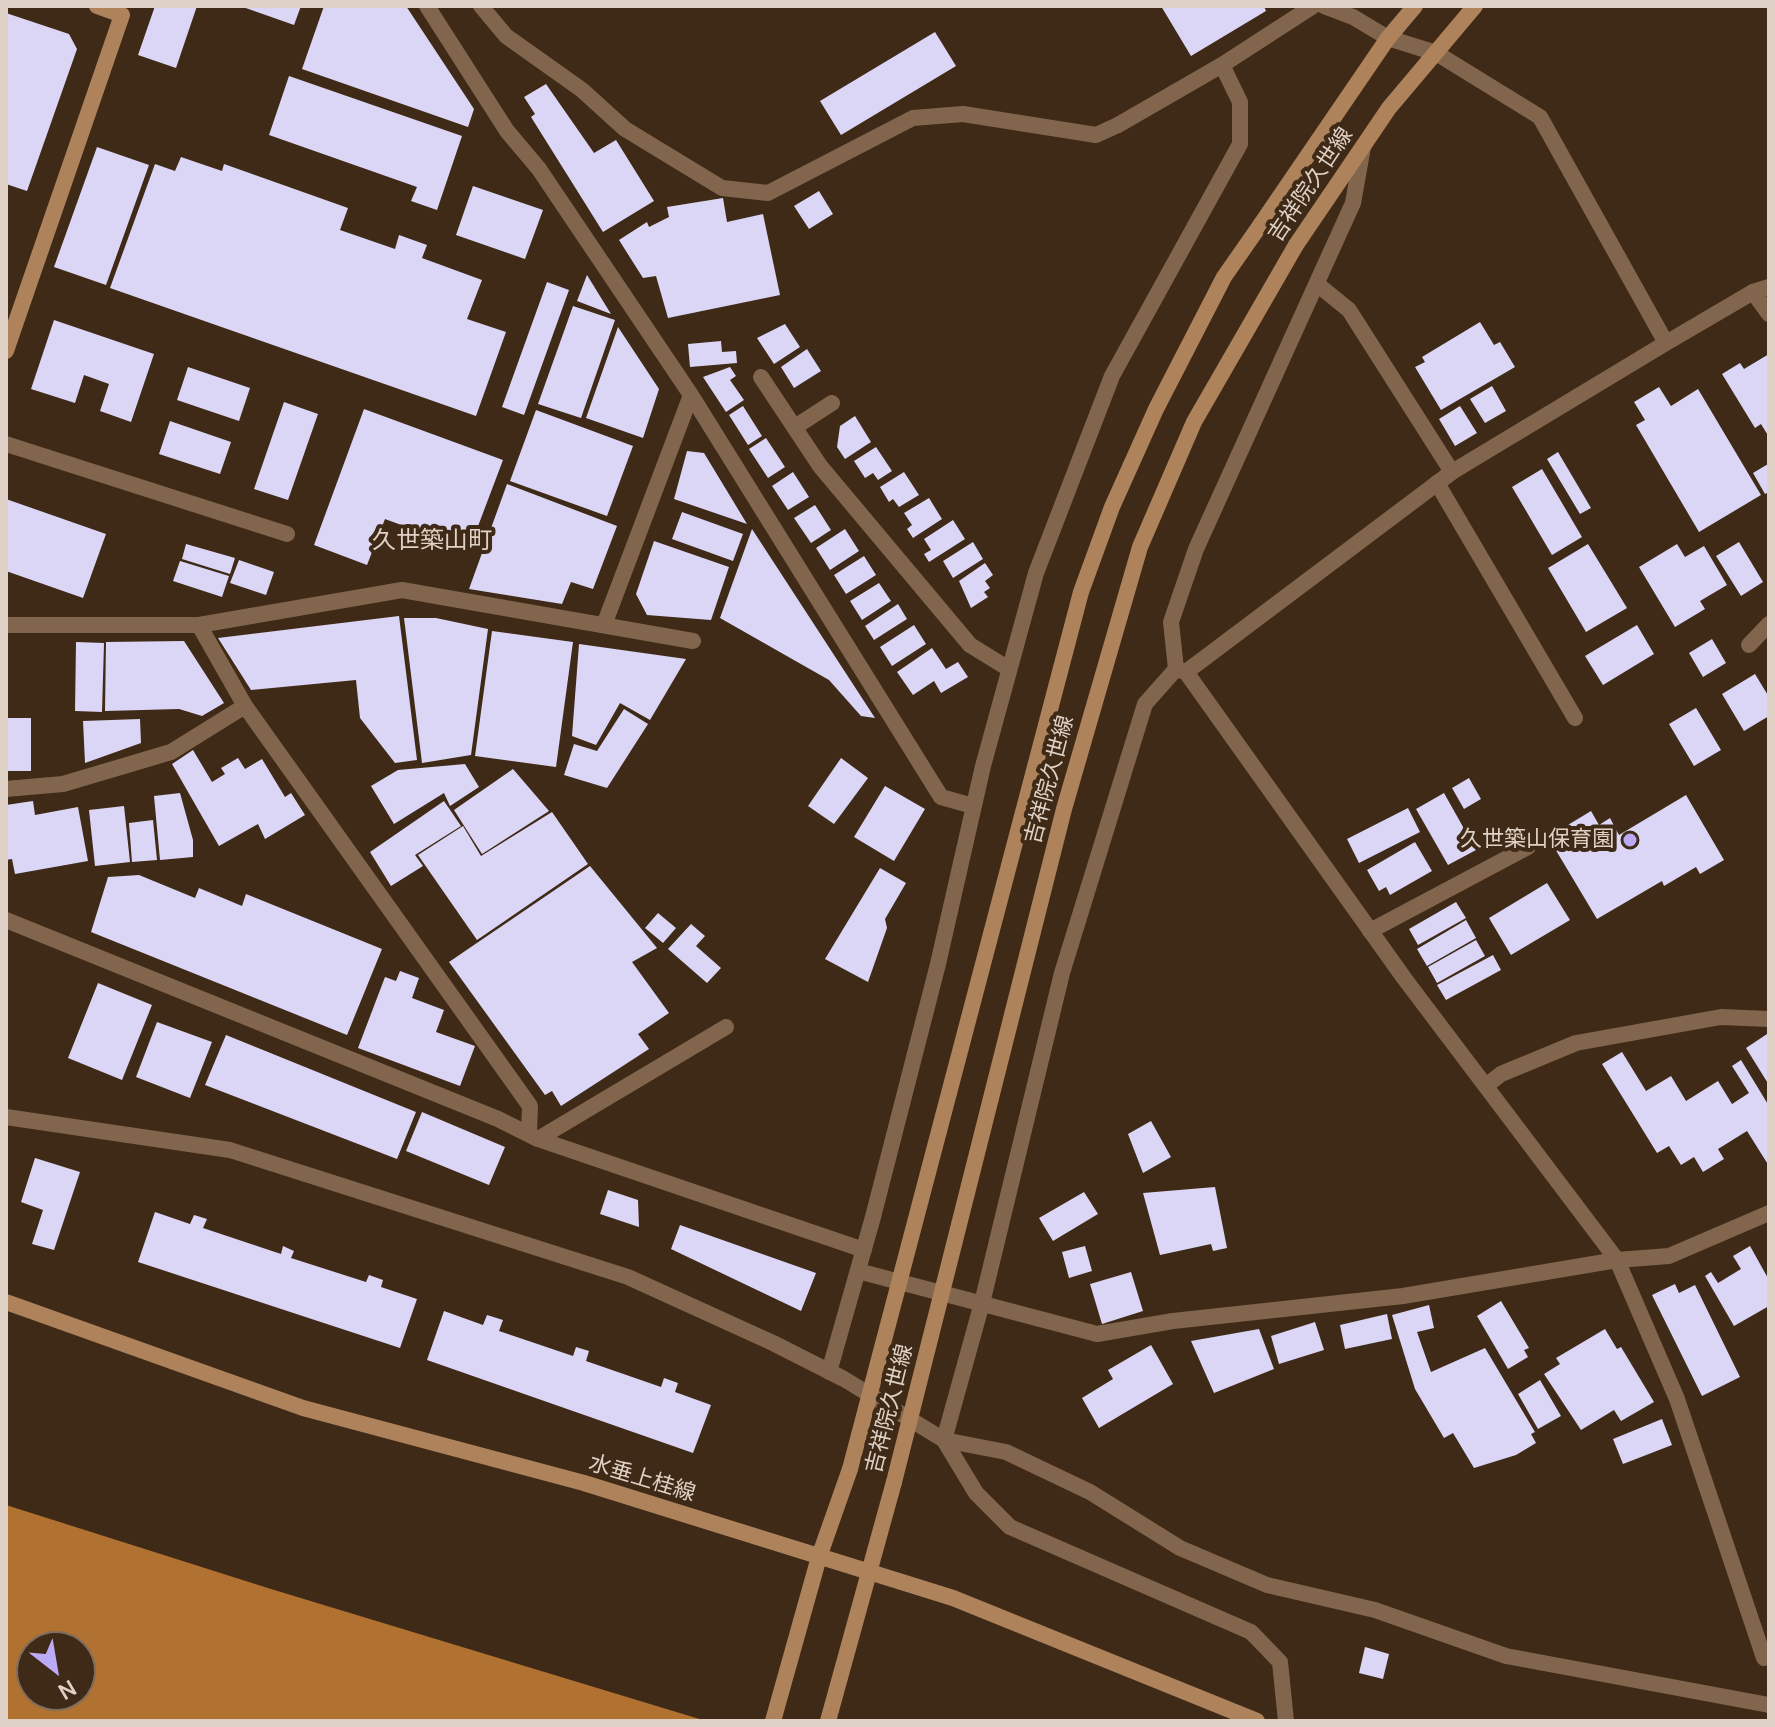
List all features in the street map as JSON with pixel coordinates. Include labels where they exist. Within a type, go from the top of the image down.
[{"type":"street","points":[[6,351],[123,10],[97,6]]},
{"type":"street","points":[[427,6],[507,131],[539,169],[691,395],[941,797],[973,806]]},
{"type":"street","points":[[481,6],[506,36],[582,90],[625,129],[722,188],[768,193],[913,118],[963,114],[1096,135],[1222,65],[1313,6]]},
{"type":"street","points":[[1324,6],[1353,17],[1388,38],[1436,53],[1540,117],[1666,343]]},
{"type":"street","name":"吉祥院久世線","points":[[773,1721],[819,1557],[850,1469],[1081,592],[1112,507],[1156,409],[1224,277],[1388,38],[1415,6]]},
{"type":"street","name":"吉祥院久世線","points":[[828,1721],[894,1482],[1064,809],[1140,547],[1194,422],[1296,245],[1389,108],[1475,6]]},
{"type":"street","points":[[829,1372],[864,1250],[941,951],[973,806],[1036,573],[1112,376],[1240,144],[1240,102],[1222,65]]},
{"type":"street","points":[[1363,147],[1353,203],[1196,549],[1171,622],[1181,670],[1370,931],[1617,1260],[1677,1399],[1764,1658]]},
{"type":"street","points":[[1317,284],[1349,310],[1452,472]]},
{"type":"street","points":[[1286,1721],[1280,1662],[1251,1632],[1010,1527],[976,1493],[944,1440],[982,1303],[1062,973],[1145,704],[1181,670],[1452,472],[1666,343],[1761,290],[1769,314]]},
{"type":"street","points":[[761,377],[820,466],[970,645],[1009,669]]},
{"type":"street","points":[[604,625],[691,395]]},
{"type":"street","points":[[795,427],[832,403]]},
{"type":"street","points":[[6,444],[287,534]]},
{"type":"street","points":[[1437,483],[1575,718]]},
{"type":"street","points":[[6,625],[199,625],[402,590],[693,641]]},
{"type":"street","points":[[1749,645],[1769,624]]},
{"type":"street","points":[[199,625],[245,706],[530,1106],[534,1137]]},
{"type":"street","points":[[6,789],[63,784],[171,752],[245,706]]},
{"type":"street","points":[[1370,931],[1528,847]]},
{"type":"street","points":[[6,920],[534,1137],[864,1250]]},
{"type":"street","points":[[1487,1085],[1501,1074],[1576,1043],[1721,1017],[1769,1019]]},
{"type":"street","points":[[534,1137],[726,1027]]},
{"type":"street","points":[[6,1117],[230,1150],[628,1277],[829,1372],[944,1440],[1006,1452],[1090,1492],[1180,1548],[1267,1585],[1375,1610],[1506,1656],[1769,1705]]},
{"type":"street","points":[[858,1271],[1097,1334],[1173,1321],[1403,1296],[1617,1260],[1669,1256],[1769,1213]]},
{"type":"street","name":"水垂上桂線","points":[[6,1302],[303,1408],[584,1483],[953,1598],[1257,1721]]},
{"type":"shaded area","points":[[6,1505],[271,1589],[706,1721],[6,1721]]},
{"type":"building","points":[[155,6],[197,6],[176,68],[138,55]]},
{"type":"building","points":[[240,6],[301,6],[294,25]]},
{"type":"building","points":[[324,6],[406,6],[474,109],[468,127],[302,69]]},
{"type":"building","points":[[1161,6],[1264,6],[1266,11],[1191,56]]},
{"type":"building","points":[[6,13],[69,34],[77,49],[27,191],[6,184]]},
{"type":"building","points":[[935,32],[956,66],[841,135],[820,101]]},
{"type":"building","points":[[289,76],[462,136],[437,210],[411,201],[417,187],[269,135]]},
{"type":"building","points":[[546,84],[594,153],[616,140],[654,201],[603,232],[531,117],[535,114],[524,97]]},
{"type":"building","points":[[97,147],[149,165],[106,285],[54,267]]},
{"type":"building","points":[[181,157],[222,171],[224,164],[348,208],[340,230],[395,249],[399,235],[427,245],[422,258],[482,280],[467,319],[506,332],[476,416],[110,288],[155,164],[175,171]]},
{"type":"building","points":[[473,186],[543,210],[525,259],[456,235]]},
{"type":"building","points":[[819,191],[833,214],[809,229],[794,206]]},
{"type":"building","points":[[723,198],[727,222],[763,214],[780,295],[668,318],[656,276],[643,278],[619,240],[647,222],[649,227],[669,217],[667,207]]},
{"type":"building","points":[[587,275],[611,314],[577,301]]},
{"type":"building","points":[[547,282],[569,290],[524,415],[502,407]]},
{"type":"building","points":[[573,306],[615,320],[581,418],[538,404]]},
{"type":"building","points":[[54,320],[154,354],[131,422],[100,411],[109,384],[84,375],[75,403],[31,389]]},
{"type":"building","points":[[1480,322],[1494,345],[1500,342],[1515,367],[1441,410],[1415,367],[1425,362],[1422,357]]},
{"type":"building","points":[[785,324],[800,347],[774,364],[757,338]]},
{"type":"building","points":[[618,327],[659,389],[643,438],[586,418]]},
{"type":"building","points":[[721,341],[722,352],[736,351],[737,363],[690,367],[688,344]]},
{"type":"building","points":[[807,349],[821,371],[794,388],[781,367]]},
{"type":"building","points":[[1769,354],[1769,437],[1761,424],[1755,428],[1722,374],[1740,363],[1744,369]]},
{"type":"building","points":[[188,367],[250,388],[239,421],[177,400]]},
{"type":"building","points":[[730,367],[736,376],[730,380],[744,400],[726,412],[703,377]]},
{"type":"building","points":[[1492,386],[1506,411],[1485,423],[1470,399]]},
{"type":"building","points":[[1659,387],[1671,406],[1698,389],[1761,495],[1699,532],[1636,425],[1645,420],[1634,402]]},
{"type":"building","points":[[284,402],[318,414],[288,500],[254,489]]},
{"type":"building","points":[[743,406],[762,436],[748,445],[729,415]]},
{"type":"building","points":[[1460,406],[1477,433],[1455,446],[1439,419]]},
{"type":"building","points":[[364,409],[503,460],[469,550],[385,519],[367,565],[314,545]]},
{"type":"building","points":[[536,410],[633,446],[607,516],[510,481]]},
{"type":"building","points":[[855,416],[871,442],[845,459],[837,447],[840,426]]},
{"type":"building","points":[[170,421],[231,442],[220,474],[159,454]]},
{"type":"building","points":[[766,438],[785,467],[768,478],[749,449]]},
{"type":"building","points":[[876,447],[892,471],[878,480],[873,473],[865,478],[854,461]]},
{"type":"building","points":[[687,451],[704,453],[747,524],[674,499]]},
{"type":"building","points":[[1558,452],[1591,508],[1580,514],[1547,459]]},
{"type":"building","points":[[1768,464],[1769,492],[1765,494],[1753,473]]},
{"type":"building","points":[[1542,469],[1582,537],[1552,555],[1512,487]]},
{"type":"building","points":[[793,472],[809,497],[788,510],[772,486]]},
{"type":"building","points":[[904,472],[919,495],[899,507],[893,499],[889,502],[880,487]]},
{"type":"building","points":[[507,484],[617,526],[593,589],[571,582],[562,604],[469,589]]},
{"type":"building","points":[[929,498],[942,519],[913,538],[907,529],[912,525],[904,513]]},
{"type":"building","points":[[6,499],[106,534],[83,598],[6,571]]},
{"type":"building","points":[[815,505],[831,530],[811,543],[794,518]]},
{"type":"building","points":[[682,512],[743,534],[733,561],[672,539]]},
{"type":"building","points":[[953,520],[965,539],[929,562],[924,554],[931,550],[924,539]]},
{"type":"building","points":[[752,529],[875,718],[861,716],[829,680],[720,618]]},
{"type":"building","points":[[845,529],[859,551],[830,570],[816,548]]},
{"type":"building","points":[[654,541],[729,567],[711,620],[647,615],[636,594]]},
{"type":"building","points":[[973,542],[983,559],[953,578],[943,561]]},
{"type":"building","points":[[1739,542],[1763,582],[1741,596],[1716,556]]},
{"type":"building","points":[[186,544],[235,558],[230,574],[182,559]]},
{"type":"building","points":[[1588,544],[1627,608],[1586,632],[1548,568]]},
{"type":"building","points":[[1677,544],[1685,557],[1704,546],[1727,585],[1700,601],[1705,609],[1675,627],[1639,567]]},
{"type":"building","points":[[864,556],[876,575],[846,594],[834,575]]},
{"type":"building","points":[[239,560],[274,572],[266,595],[230,583]]},
{"type":"building","points":[[180,561],[229,576],[222,597],[173,581]]},
{"type":"building","points":[[985,563],[993,575],[985,581],[990,588],[984,592],[988,597],[971,608],[959,581]]},
{"type":"building","points":[[879,583],[891,601],[862,620],[850,601]]},
{"type":"building","points":[[898,604],[907,619],[874,640],[865,626]]},
{"type":"building","points":[[399,616],[417,760],[395,763],[360,718],[356,680],[251,690],[218,638]]},
{"type":"building","points":[[404,618],[436,618],[488,629],[471,755],[422,763]]},
{"type":"building","points":[[914,625],[926,644],[892,666],[880,647]]},
{"type":"building","points":[[1637,625],[1654,654],[1603,685],[1585,656]]},
{"type":"building","points":[[492,631],[573,642],[556,767],[475,756]]},
{"type":"building","points":[[1712,639],[1726,663],[1703,677],[1689,653]]},
{"type":"building","points":[[184,641],[224,703],[202,716],[179,709],[105,711],[106,642]]},
{"type":"building","points":[[76,642],[104,643],[102,712],[75,711]]},
{"type":"building","points":[[579,644],[686,659],[650,720],[620,703],[596,745],[572,736]]},
{"type":"building","points":[[932,648],[946,669],[958,662],[968,677],[941,693],[934,681],[913,695],[897,672]]},
{"type":"building","points":[[1755,674],[1769,697],[1769,716],[1744,731],[1722,694]]},
{"type":"building","points":[[1696,708],[1721,750],[1694,766],[1669,724]]},
{"type":"building","points":[[624,709],[648,724],[607,788],[564,775],[574,744],[597,751]]},
{"type":"building","points":[[6,718],[31,718],[31,771],[6,771]]},
{"type":"building","points":[[140,719],[141,743],[85,763],[83,721]]},
{"type":"building","points":[[193,750],[212,782],[225,774],[221,768],[238,758],[245,769],[262,759],[285,797],[291,793],[305,815],[265,839],[258,824],[219,846],[172,764]]},
{"type":"building","points":[[841,758],[868,778],[834,824],[808,806]]},
{"type":"building","points":[[465,764],[479,787],[450,806],[444,793],[394,824],[371,786],[398,770]]},
{"type":"building","points":[[513,769],[549,811],[482,854],[454,810]]},
{"type":"building","points":[[1469,778],[1481,799],[1464,809],[1452,788]]},
{"type":"building","points":[[885,786],[925,809],[894,861],[854,837]]},
{"type":"building","points":[[180,793],[193,840],[193,857],[160,860],[154,796]]},
{"type":"building","points":[[1444,793],[1476,850],[1448,865],[1416,809]]},
{"type":"building","points":[[1686,795],[1724,860],[1700,874],[1696,867],[1664,886],[1662,881],[1597,919],[1548,837],[1591,811],[1599,825],[1610,818],[1619,835]]},
{"type":"building","points":[[33,801],[35,815],[78,807],[88,861],[15,874],[12,859],[6,860],[6,805]]},
{"type":"building","points":[[444,801],[461,826],[415,855],[423,866],[391,886],[370,852]]},
{"type":"building","points":[[124,806],[130,862],[95,866],[89,810]]},
{"type":"building","points":[[1408,808],[1420,832],[1359,863],[1347,839]]},
{"type":"building","points":[[552,812],[588,864],[477,940],[418,855],[463,826],[481,856]]},
{"type":"building","points":[[153,820],[157,860],[132,862],[129,823]]},
{"type":"building","points":[[1415,842],[1432,871],[1390,895],[1386,887],[1379,891],[1367,870]]},
{"type":"building","points":[[590,866],[657,948],[632,962],[669,1013],[638,1034],[649,1049],[561,1106],[552,1091],[545,1095],[449,962]]},
{"type":"building","points":[[880,868],[906,883],[885,919],[887,928],[868,982],[825,959]]},
{"type":"building","points":[[139,875],[195,898],[199,888],[242,906],[246,894],[382,949],[347,1035],[91,932],[108,877]]},
{"type":"building","points":[[1547,883],[1570,920],[1511,955],[1489,918]]},
{"type":"building","points":[[1456,902],[1466,918],[1418,945],[1409,929]]},
{"type":"building","points":[[658,913],[676,928],[663,943],[645,928]]},
{"type":"building","points":[[1466,920],[1476,938],[1427,966],[1417,949]]},
{"type":"building","points":[[691,924],[705,936],[696,946],[721,968],[707,983],[668,949]]},
{"type":"building","points":[[1476,940],[1485,956],[1437,983],[1428,967]]},
{"type":"building","points":[[1493,955],[1501,970],[1446,1000],[1437,985]]},
{"type":"building","points":[[400,971],[419,978],[412,998],[444,1010],[436,1032],[475,1046],[460,1086],[358,1048],[385,977],[396,981]]},
{"type":"building","points":[[98,983],[152,1005],[122,1080],[68,1058]]},
{"type":"building","points":[[157,1022],[212,1042],[190,1098],[136,1077]]},
{"type":"building","points":[[1767,1034],[1769,1037],[1769,1085],[1746,1048]]},
{"type":"building","points":[[226,1035],[416,1112],[397,1159],[205,1085]]},
{"type":"building","points":[[1622,1052],[1646,1091],[1671,1076],[1686,1101],[1718,1081],[1732,1104],[1749,1093],[1732,1066],[1741,1060],[1769,1106],[1769,1166],[1747,1131],[1718,1149],[1724,1159],[1703,1172],[1694,1157],[1681,1165],[1669,1146],[1657,1153],[1602,1064]]},
{"type":"building","points":[[422,1112],[505,1147],[489,1185],[406,1151]]},
{"type":"building","points":[[1151,1121],[1171,1157],[1143,1173],[1128,1134]]},
{"type":"building","points":[[35,1158],[80,1172],[54,1250],[32,1244],[43,1210],[21,1202]]},
{"type":"building","points":[[1215,1187],[1227,1248],[1213,1251],[1211,1244],[1160,1255],[1143,1193]]},
{"type":"building","points":[[608,1190],[638,1200],[639,1227],[600,1214]]},
{"type":"building","points":[[1084,1192],[1098,1214],[1053,1241],[1039,1218]]},
{"type":"building","points":[[155,1212],[190,1224],[194,1215],[207,1219],[203,1228],[281,1254],[283,1246],[294,1251],[291,1258],[366,1282],[369,1275],[383,1280],[381,1287],[417,1299],[400,1348],[138,1262]]},
{"type":"building","points":[[680,1225],[816,1273],[801,1311],[671,1249]]},
{"type":"building","points":[[1085,1246],[1092,1271],[1069,1278],[1062,1252]]},
{"type":"building","points":[[1750,1246],[1769,1280],[1769,1306],[1734,1326],[1705,1276],[1711,1272],[1718,1283],[1741,1269],[1733,1256]]},
{"type":"building","points":[[1131,1272],[1143,1311],[1102,1324],[1090,1284]]},
{"type":"building","points":[[1675,1284],[1679,1293],[1695,1285],[1740,1377],[1702,1396],[1652,1295]]},
{"type":"building","points":[[1501,1301],[1529,1348],[1524,1350],[1528,1357],[1508,1369],[1477,1316]]},
{"type":"building","points":[[1429,1305],[1434,1328],[1417,1332],[1431,1372],[1485,1348],[1535,1432],[1531,1434],[1536,1443],[1516,1455],[1474,1468],[1453,1433],[1444,1438],[1415,1389],[1392,1315]]},
{"type":"building","points":[[444,1311],[483,1325],[487,1315],[503,1320],[499,1331],[573,1356],[576,1347],[589,1351],[586,1361],[661,1387],[664,1378],[678,1383],[675,1392],[711,1405],[693,1453],[427,1360]]},
{"type":"building","points":[[1387,1314],[1392,1339],[1345,1349],[1340,1325]]},
{"type":"building","points":[[1315,1322],[1324,1350],[1279,1364],[1271,1336]]},
{"type":"building","points":[[1259,1329],[1274,1369],[1214,1393],[1191,1341]]},
{"type":"building","points":[[1605,1329],[1617,1349],[1621,1347],[1654,1402],[1621,1421],[1614,1410],[1581,1430],[1544,1374],[1560,1364],[1556,1358]]},
{"type":"building","points":[[1151,1345],[1173,1384],[1099,1428],[1082,1398],[1113,1379],[1108,1370]]},
{"type":"building","points":[[1540,1380],[1561,1416],[1538,1429],[1518,1394]]},
{"type":"building","points":[[1662,1419],[1672,1445],[1623,1464],[1613,1439]]},
{"type":"building","points":[[1365,1647],[1389,1654],[1383,1679],[1359,1673]]},
{"type":"place","name":"久世築山保育園","points":[[1630,840]]},
{"type":"district","name":"久世築山町","points":[[432,541]]}]
